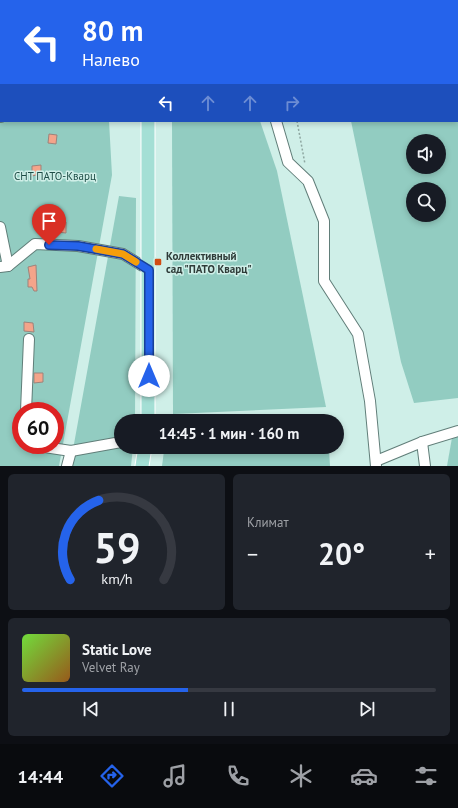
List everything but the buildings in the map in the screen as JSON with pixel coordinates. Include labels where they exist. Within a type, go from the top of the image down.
[{"type":"main road","points":[[148,122],[148,414]]},
{"type":"main road","points":[[142,466],[144,454]]},
{"type":"street","points":[[276,122],[288,162],[308,180],[324,222],[324,281],[358,334],[370,401],[376,463],[422,442],[458,431]]},
{"type":"street","points":[[0,227],[4,267]]},
{"type":"street","points":[[4,267],[35,244],[78,246],[123,254],[149,270]]},
{"type":"street","points":[[26,402],[29,339]]},
{"type":"street","points":[[422,442],[425,466]]},
{"type":"street","points":[[64,450],[70,451],[114,443]]},
{"type":"street","points":[[67,466],[70,451]]},
{"type":"path","points":[[297,122],[308,180]]},
{"type":"green space","name":"СНТ ПАТО-Кварц","points":[[0,122],[109,122],[112,175],[64,439],[64,402],[12,402],[12,454],[61,454],[59,466],[0,466]]},
{"type":"green space","points":[[172,122],[260,122],[277,171],[326,407],[173,414]]},
{"type":"green space","points":[[351,122],[458,122],[458,398],[414,403],[401,362]]},
{"type":"green space","points":[[119,196],[136,198],[135,414],[114,414],[114,454],[132,454],[131,466],[70,466]]},
{"type":"green space","points":[[453,432],[458,432],[458,466],[447,466]]},
{"type":"green space","points":[[164,454],[329,454],[330,466],[162,466]]},
{"type":"slow traffic","points":[[96,249],[123,254],[136,262]]},
{"type":"place","name":"Коллективный сад \"ПАТО Кварц\"","points":[[158,262]]},
{"type":"route","points":[[49,245],[78,246],[123,254],[149,270],[149,376]]}]
